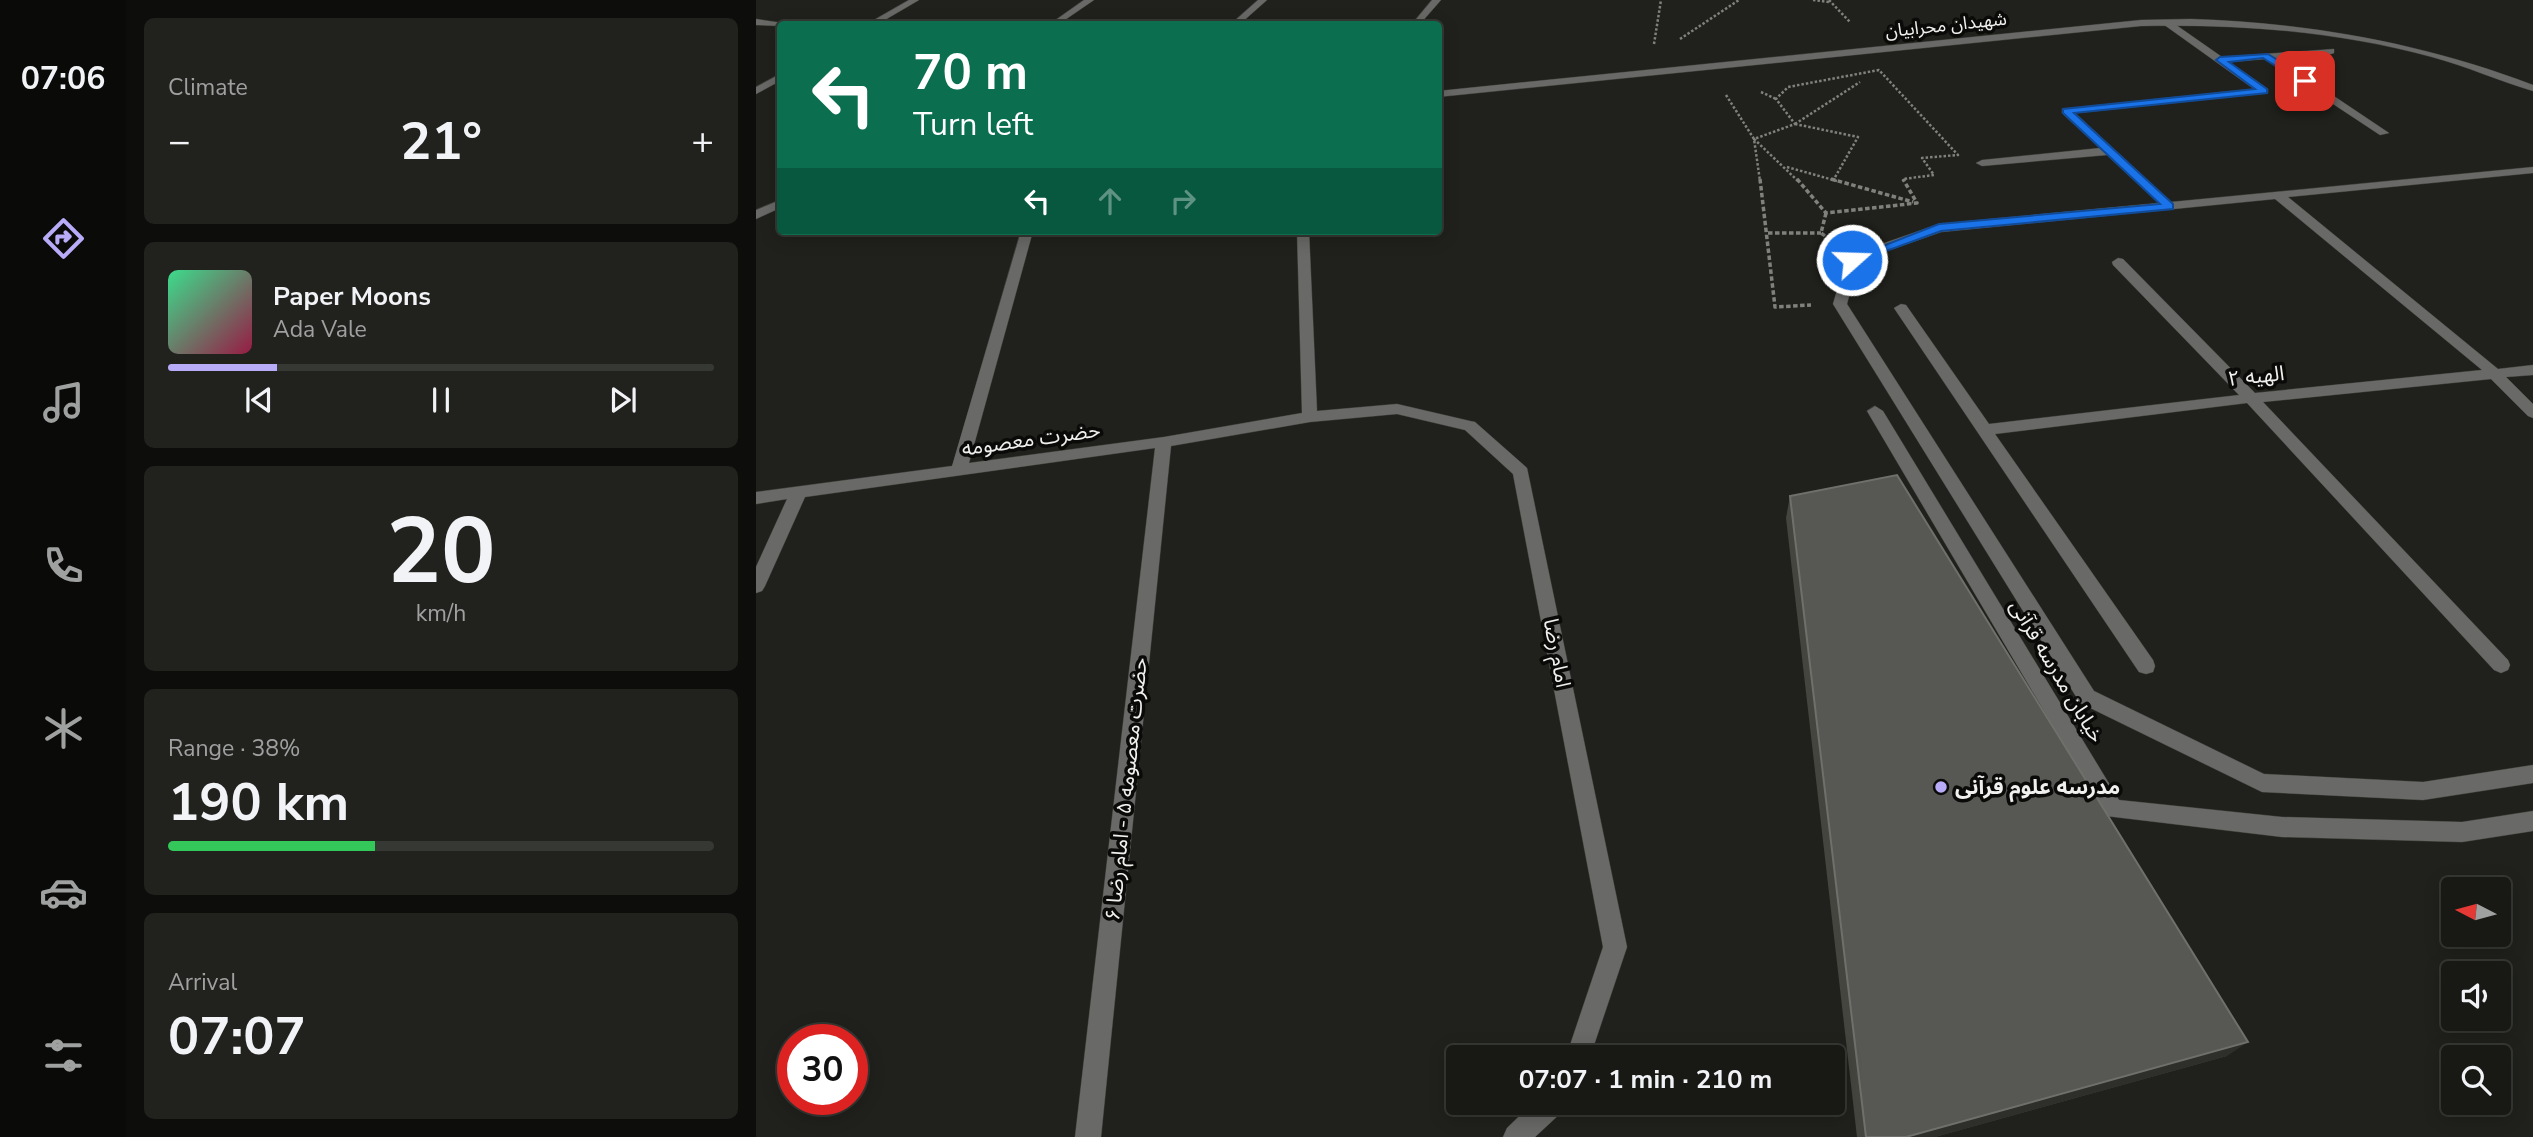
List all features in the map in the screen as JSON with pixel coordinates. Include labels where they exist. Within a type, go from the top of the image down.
[{"type":"street","points":[[877,21],[915,0]]},
{"type":"street","points":[[1058,21],[1090,0]]},
{"type":"street","points":[[1238,21],[1263,0]]},
{"type":"street","points":[[1419,21],[1437,0]]},
{"type":"street","points":[[756,22],[777,23]]},
{"type":"street","points":[[2166,22],[2264,91],[2066,111],[2169,206]]},
{"type":"street","name":"شهیدان محرابیان","points":[[1442,94],[2166,22],[2303,27],[2393,42],[2491,71],[2533,88]]},
{"type":"street","points":[[2220,60],[2331,51]]},
{"type":"street","points":[[2265,55],[2384,133]]},
{"type":"street","points":[[756,91],[777,79]]},
{"type":"street","points":[[1982,163],[2109,151]]},
{"type":"street","points":[[2533,170],[1939,228],[1852,260],[1840,304],[2087,697],[2262,783],[2423,791],[2533,774]]},
{"type":"street","points":[[2276,194],[2493,372],[2533,413]]},
{"type":"street","points":[[758,216],[777,206]]},
{"type":"street","points":[[959,470],[1026,235]]},
{"type":"street","points":[[1303,235],[1310,417]]},
{"type":"street","points":[[2118,262],[2251,398],[2501,665]]},
{"type":"street","points":[[1901,308],[2146,666]]},
{"type":"street","name":"الهیه ۲","points":[[1984,430],[2251,398],[2533,370]]},
{"type":"street","name":"امام رضا","points":[[1310,417],[1397,409],[1471,426],[1521,472],[1615,947],[1582,1045]]},
{"type":"street","name":"خیابان مدرسه قرآنی","points":[[1875,411],[2113,809],[2310,828],[2462,832],[2533,821]]},
{"type":"street","name":"حضرت معصومه","points":[[756,498],[1164,442],[1310,417]]},
{"type":"street","name":"حضرت معصومه ۵ - امام رضا ۶","points":[[1088,1137],[1164,442]]},
{"type":"street","points":[[756,586],[799,492]]},
{"type":"street","points":[[1516,1137],[1540,1115]]},
{"type":"path","points":[[1661,0],[1653,41],[1662,71]]},
{"type":"path","points":[[1680,39],[1739,0]]},
{"type":"path","points":[[1813,0],[1831,2]]},
{"type":"path","points":[[1709,67],[1754,139],[1786,167],[1826,212],[1917,203]]},
{"type":"path","points":[[1754,139],[1795,124],[1879,70]]},
{"type":"path","points":[[1834,179],[1858,137],[1795,124],[1776,99],[1788,87],[1879,70]]},
{"type":"path","points":[[1879,70],[1958,155],[1922,158],[1934,175],[1903,179],[1917,203]]},
{"type":"path","points":[[1754,139],[1768,233],[1775,307],[1840,304]]},
{"type":"path","points":[[1786,167],[1917,203]]},
{"type":"path","points":[[1768,233],[1821,233]]},
{"type":"building","name":"مدرسه علوم قرآنی","points":[[1897,475],[2248,1042],[1906,1137],[1866,1137],[1790,496]]},
{"type":"place","name":"مدرسه علوم قرآنی","points":[[1941,787]]},
{"type":"route","points":[[1852,260],[1939,228],[2169,206],[2066,111],[2264,91],[2220,60],[2265,55],[2305,81]]}]
